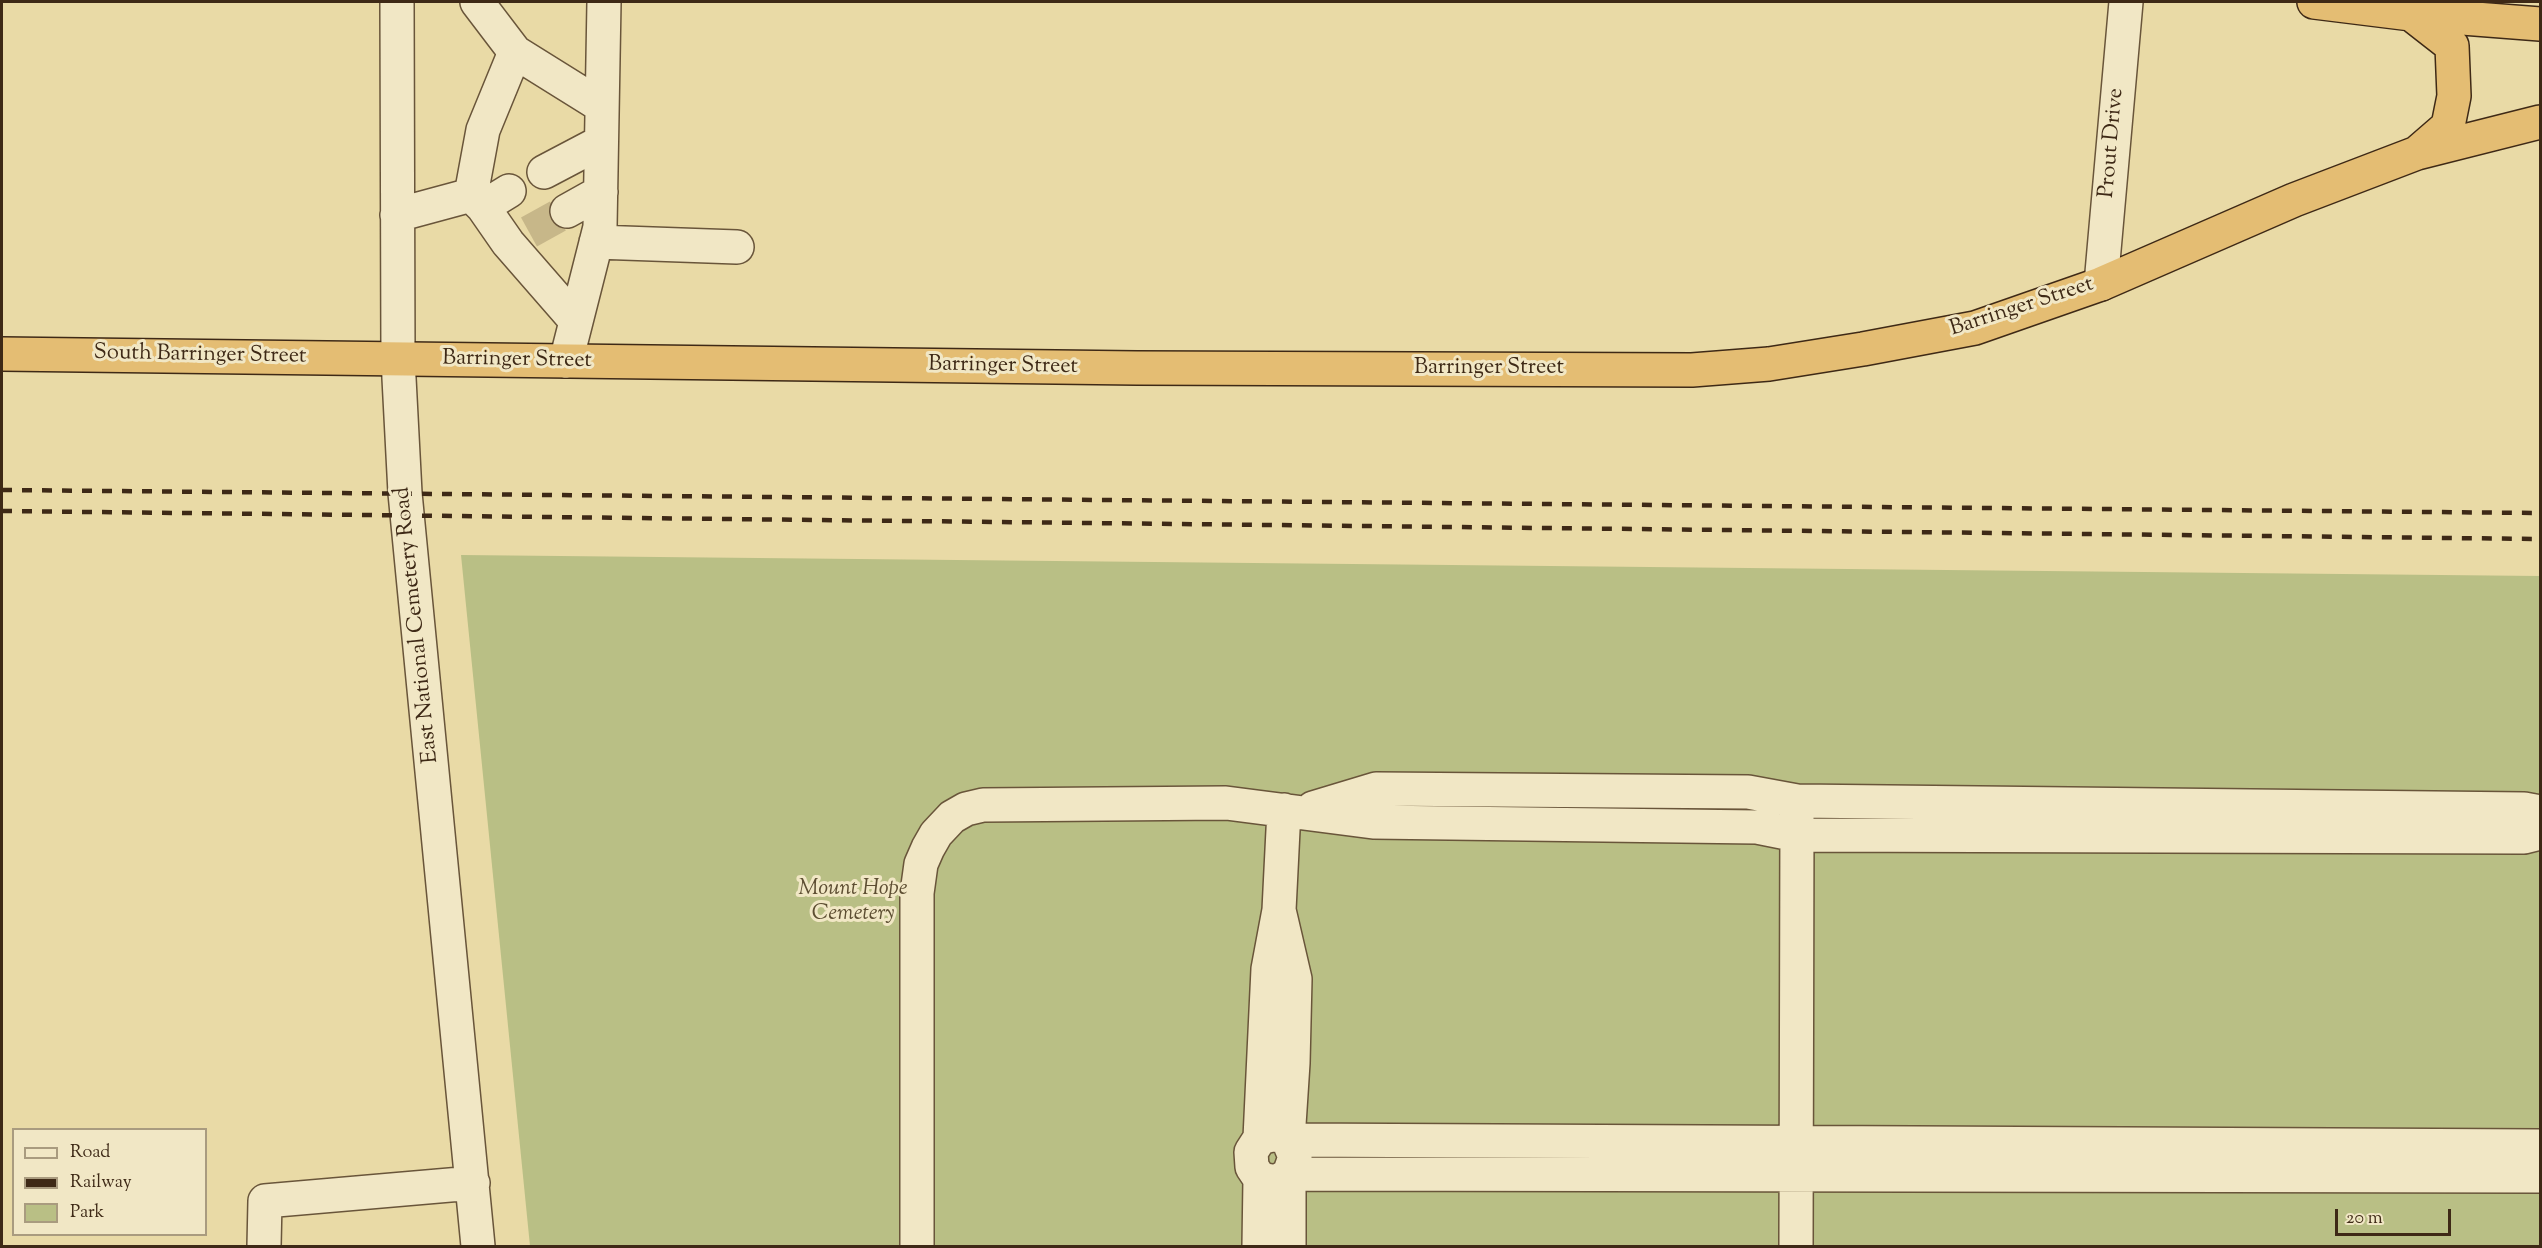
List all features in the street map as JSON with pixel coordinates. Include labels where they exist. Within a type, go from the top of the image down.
[{"type":"highway","points":[[2314,2],[2411,14],[2541,24]]},
{"type":"highway","points":[[2411,14],[2452,46],[2454,96],[2448,126],[2417,153]]},
{"type":"highway","name":"Barringer Street","points":[[398,359],[1137,368],[1692,370],[1769,364],[1975,328],[2101,284],[2294,200],[2417,153],[2541,122]]},
{"type":"highway","name":"South Barringer Street","points":[[2,354],[398,359]]},
{"type":"street","name":"East National Cemetery Road","points":[[397,2],[398,359],[405,493],[478,1246]]},
{"type":"street","points":[[477,2],[515,52],[600,105]]},
{"type":"street","points":[[566,361],[600,227],[600,105],[604,2]]},
{"type":"street","name":"Prout Drive","points":[[2101,284],[2126,2]]},
{"type":"street","points":[[515,52],[483,130],[488,197],[576,321]]},
{"type":"street","points":[[544,172],[601,142]]},
{"type":"street","points":[[567,211],[601,192]]},
{"type":"street","points":[[397,215],[488,197]]},
{"type":"street","points":[[596,242],[737,248]]},
{"type":"street","points":[[1293,811],[1376,789],[1748,792],[1797,801],[2524,809],[2541,812]]},
{"type":"street","points":[[1796,1246],[1797,801]]},
{"type":"street","points":[[917,1246],[917,893],[921,864],[936,834],[952,817],[966,809],[983,805],[1226,803],[1373,822],[1757,827],[1797,835],[2524,837],[2541,833]]},
{"type":"street","points":[[1274,1139],[1293,1063],[1295,979],[1279,910],[1293,811]]},
{"type":"street","points":[[1274,1139],[2541,1146]]},
{"type":"street","points":[[1259,1246],[1274,1176],[1295,1157],[1274,1139]]},
{"type":"street","points":[[1274,1176],[2541,1176]]},
{"type":"street","points":[[1274,1176],[1289,1246]]},
{"type":"street","points":[[264,1246],[265,1201],[473,1183]]},
{"type":"green space","name":"Mount Hope Cemetery","points":[[461,555],[2540,576],[2540,1246],[530,1246]]},
{"type":"tunnel","points":[[529,232],[567,211]]},
{"type":"railway","points":[[2,490],[2540,513]]},
{"type":"railway","points":[[2,511],[2540,539]]}]
